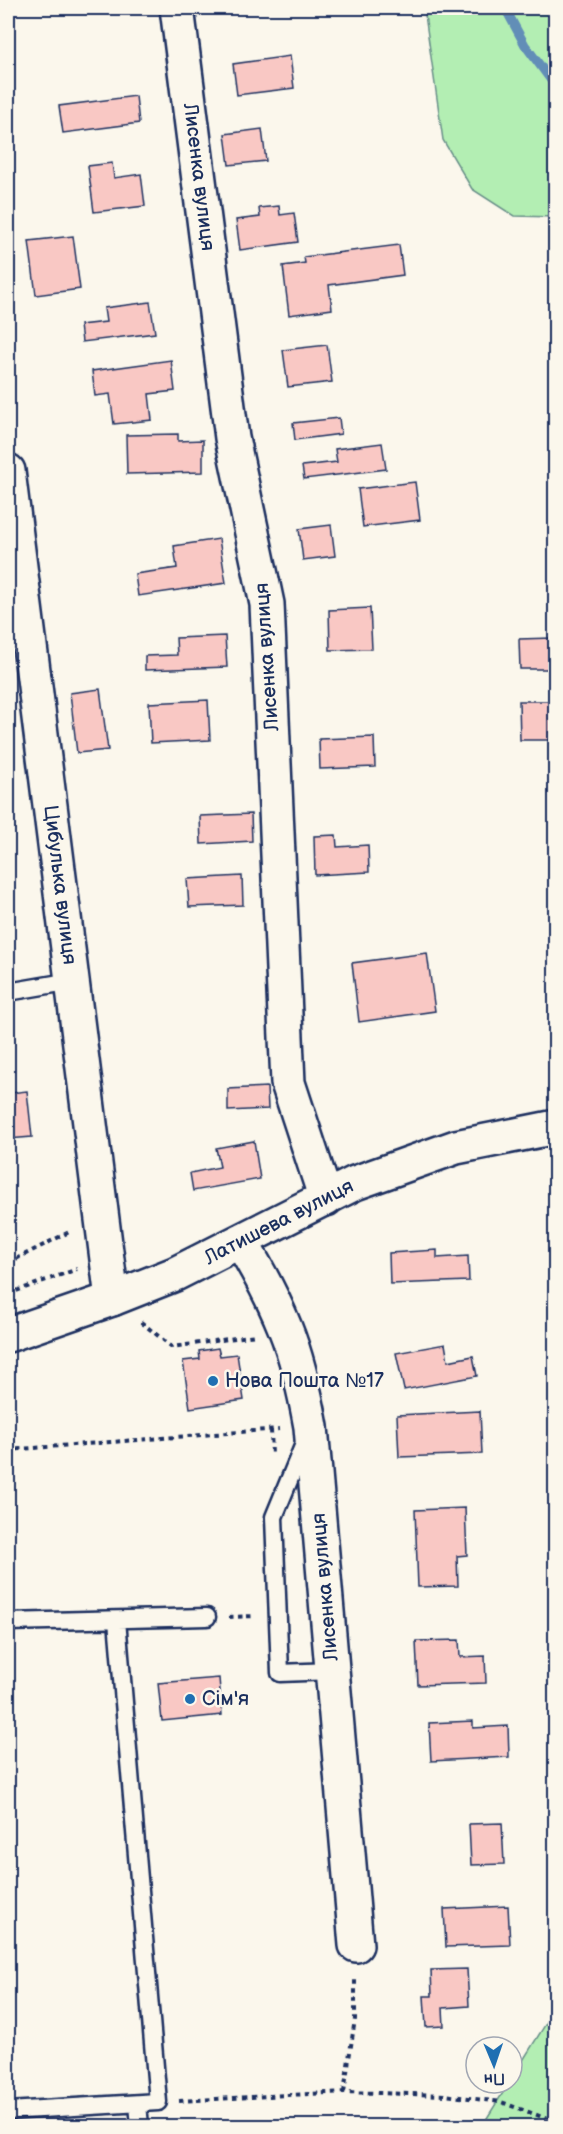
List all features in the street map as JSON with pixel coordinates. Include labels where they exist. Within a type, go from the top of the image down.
[{"type":"street","name":"Лисенка вулиця","points":[[177,8],[232,438],[267,604],[288,1083],[326,1199]]},
{"type":"street","name":"Цибулька вулиця","points":[[8,471],[17,625],[72,981],[112,1299]]},
{"type":"street","name":"Латишева вулиця","points":[[8,1335],[112,1299],[175,1274],[356,1183],[456,1147],[555,1127]]},
{"type":"street","name":"Лисенка вулиця","points":[[242,1242],[266,1285],[286,1330],[301,1378],[311,1427],[356,1945]]},
{"type":"lane","points":[[8,992],[72,981]]},
{"type":"lane","points":[[311,1427],[274,1516],[280,1673],[332,1671]]},
{"type":"lane","points":[[8,1623],[207,1617]]},
{"type":"lane","points":[[8,2111],[158,2102],[117,1620]]},
{"type":"lane","points":[[138,2104],[140,2127]]},
{"type":"path","points":[[8,1263],[102,1215]]},
{"type":"path","points":[[8,1294],[107,1258]]},
{"type":"path","points":[[172,1347],[286,1330]]},
{"type":"path","points":[[8,1450],[311,1427]]},
{"type":"path","points":[[207,1617],[278,1616]]},
{"type":"path","points":[[344,2092],[355,2019],[356,1945]]},
{"type":"path","points":[[158,2102],[344,2092],[444,2095],[501,2102],[555,2122]]},
{"type":"green space","points":[[424,8],[555,8],[555,217],[514,216],[472,189],[443,140]]},
{"type":"green space","points":[[555,2009],[555,2126],[482,2126],[501,2095],[524,2095],[524,2059]]},
{"type":"building","points":[[290,56],[294,88],[237,95],[233,64]]},
{"type":"building","points":[[136,96],[139,123],[63,133],[59,106]]},
{"type":"building","points":[[262,129],[266,161],[229,165],[225,134]]},
{"type":"building","points":[[112,163],[114,178],[141,174],[145,206],[94,212],[88,166]]},
{"type":"building","points":[[279,206],[280,215],[294,213],[298,242],[240,250],[236,220],[260,217],[259,208]]},
{"type":"building","points":[[73,236],[80,289],[36,295],[29,241]]},
{"type":"building","points":[[399,245],[403,275],[329,285],[332,309],[289,315],[283,266],[305,263],[304,257]]},
{"type":"building","points":[[150,302],[155,333],[82,342],[80,325],[106,322],[104,308]]},
{"type":"building","points":[[327,345],[332,382],[288,387],[283,350]]},
{"type":"building","points":[[171,360],[175,391],[149,394],[152,420],[114,424],[110,394],[95,396],[92,371]]},
{"type":"building","points":[[339,418],[341,434],[295,440],[293,423]]},
{"type":"building","points":[[178,434],[178,441],[203,440],[203,472],[127,474],[126,435]]},
{"type":"building","points":[[382,443],[386,469],[304,479],[302,466],[337,462],[335,449]]},
{"type":"building","points":[[415,482],[420,520],[363,527],[358,489]]},
{"type":"building","points":[[331,525],[335,556],[303,560],[299,529]]},
{"type":"building","points":[[219,539],[226,583],[138,596],[135,574],[177,568],[174,546]]},
{"type":"building","points":[[370,608],[372,649],[330,650],[329,610]]},
{"type":"building","points":[[225,636],[227,667],[145,670],[145,656],[177,655],[176,638]]},
{"type":"building","points":[[552,638],[553,669],[520,669],[519,639]]},
{"type":"building","points":[[100,689],[108,750],[77,753],[70,693]]},
{"type":"building","points":[[208,700],[210,740],[151,743],[149,703]]},
{"type":"building","points":[[519,701],[551,701],[551,740],[520,740]]},
{"type":"building","points":[[374,737],[375,767],[320,769],[319,739]]},
{"type":"building","points":[[251,814],[252,841],[201,844],[200,816]]},
{"type":"building","points":[[336,835],[337,847],[368,845],[369,872],[315,875],[314,836]]},
{"type":"building","points":[[242,876],[243,905],[189,907],[187,879]]},
{"type":"building","points":[[427,953],[435,1011],[359,1022],[352,963]]},
{"type":"building","points":[[8,1072],[10,1093],[27,1091],[32,1137],[8,1139]]},
{"type":"building","points":[[267,1087],[268,1109],[228,1111],[228,1089]]},
{"type":"building","points":[[254,1141],[260,1179],[193,1191],[190,1173],[220,1167],[216,1148]]},
{"type":"building","points":[[437,1250],[437,1258],[468,1256],[469,1281],[390,1284],[389,1253]]},
{"type":"building","points":[[445,1344],[448,1361],[473,1356],[477,1376],[404,1390],[396,1353]]},
{"type":"building","points":[[218,1348],[220,1356],[237,1354],[244,1400],[190,1408],[183,1361],[200,1359],[199,1351]]},
{"type":"building","points":[[480,1411],[482,1454],[399,1457],[397,1415]]},
{"type":"building","points":[[465,1508],[467,1555],[457,1556],[458,1586],[418,1587],[415,1510]]},
{"type":"building","points":[[459,1640],[460,1657],[485,1656],[486,1683],[418,1685],[416,1641]]},
{"type":"building","points":[[219,1678],[222,1715],[162,1721],[158,1683]]},
{"type":"building","points":[[473,1721],[473,1728],[508,1726],[509,1757],[431,1761],[429,1723]]},
{"type":"building","points":[[502,1823],[504,1864],[471,1865],[469,1824]]},
{"type":"building","points":[[508,1906],[510,1945],[446,1947],[444,1909]]},
{"type":"building","points":[[467,1969],[469,2006],[443,2008],[444,2026],[426,2027],[424,1996],[432,1996],[431,1970]]},
{"type":"waterway","points":[[505,8],[525,45],[556,87]]},
{"type":"place","name":"Нова Пошта №17","points":[[213,1381]]},
{"type":"place","name":"Сім'я","points":[[190,1699]]}]
